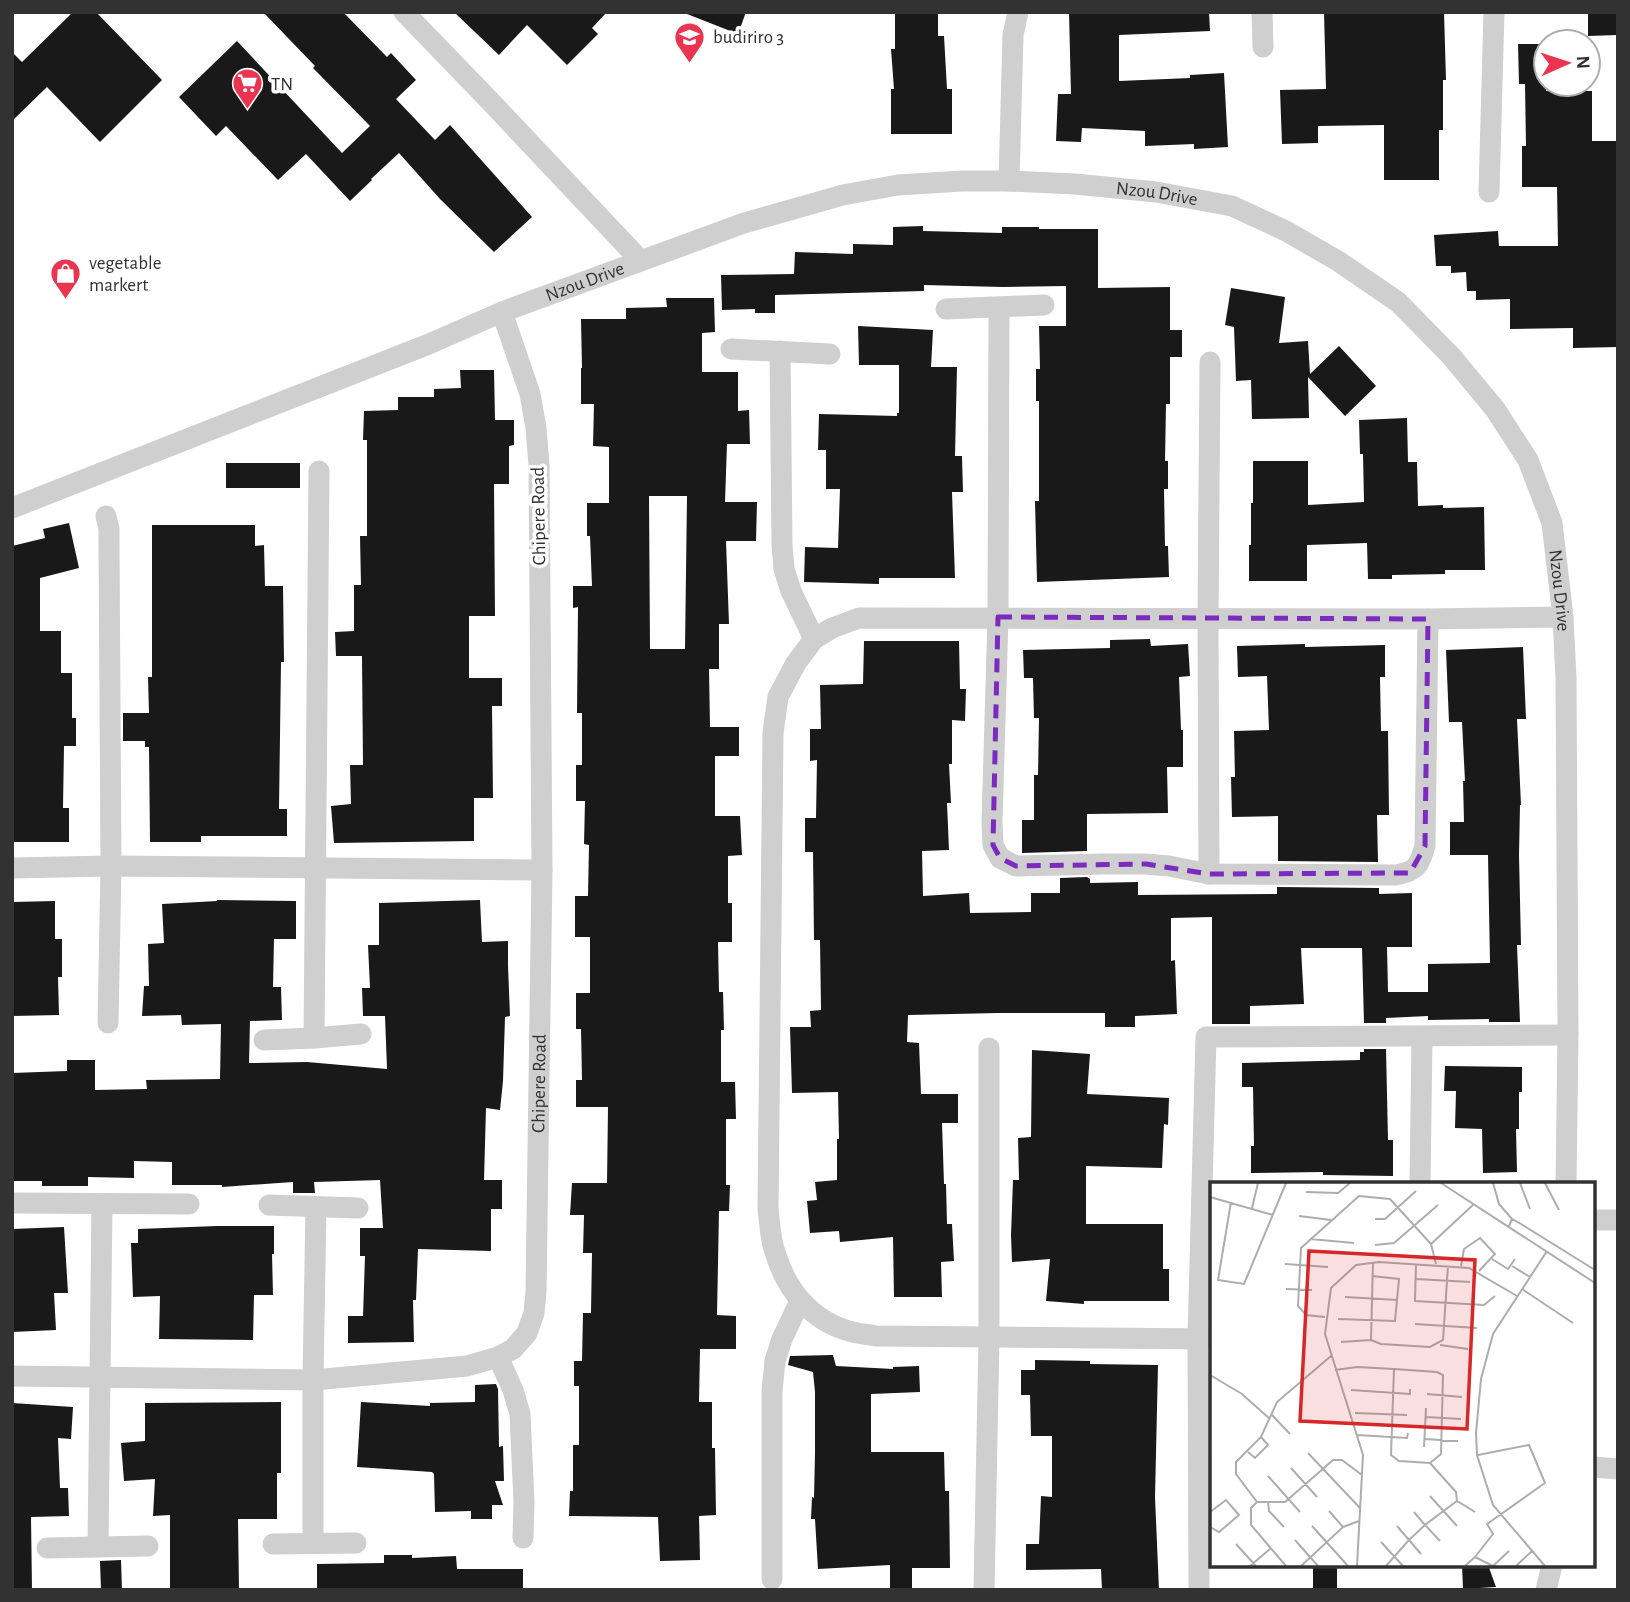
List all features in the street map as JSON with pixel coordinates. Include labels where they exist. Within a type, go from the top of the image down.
[{"type":"street","points":[[404,12],[640,260]]},
{"type":"street","points":[[1009,181],[1013,34],[1018,12]]},
{"type":"street","points":[[1262,12],[1262,47]]},
{"type":"street","points":[[1489,192],[1494,12]]},
{"type":"street","name":"Nzou Drive","points":[[12,508],[416,349],[502,312],[640,260],[744,223],[843,195],[898,185],[1009,181],[1156,192],[1232,206],[1286,231],[1338,261],[1398,303],[1451,356],[1495,410],[1528,460],[1552,523],[1563,617],[1566,678],[1566,1182]]},
{"type":"street","points":[[946,309],[1044,304]]},
{"type":"street","points":[[999,308],[998,617],[992,822],[993,845],[1000,858],[1016,866],[1146,864],[1209,874],[1410,873],[1420,862],[1425,846],[1428,618]]},
{"type":"street","name":"Chipere Road","points":[[12,1376],[313,1380],[467,1366],[498,1357],[513,1349],[527,1333],[535,1302],[542,870],[540,532],[537,440],[530,394],[502,312]]},
{"type":"street","points":[[731,349],[830,354]]},
{"type":"street","points":[[780,351],[784,569],[791,591],[814,639]]},
{"type":"street","points":[[1209,874],[1210,362]]},
{"type":"street","points":[[313,1038],[319,471]]},
{"type":"street","points":[[106,516],[109,529],[111,866],[108,1023]]},
{"type":"street","points":[[1205,1339],[876,1336],[849,1331],[820,1318],[800,1301],[788,1286],[774,1250],[768,1209],[772,733],[778,697],[796,663],[814,639],[832,628],[859,618],[1563,617]]},
{"type":"street","points":[[12,867],[542,870]]},
{"type":"street","points":[[264,1040],[361,1034]]},
{"type":"street","points":[[1199,1590],[1205,1339],[1206,1037],[1568,1035]]},
{"type":"street","points":[[1420,1182],[1422,1037]]},
{"type":"street","points":[[985,1590],[989,1338],[989,1048]]},
{"type":"street","points":[[12,1203],[189,1204]]},
{"type":"street","points":[[98,1546],[102,1204]]},
{"type":"street","points":[[269,1205],[358,1208]]},
{"type":"street","points":[[313,1543],[316,1208]]},
{"type":"street","points":[[1595,1220],[1618,1220]]},
{"type":"street","points":[[772,1579],[772,1391],[775,1362],[782,1339],[800,1301]]},
{"type":"street","points":[[498,1357],[520,1414],[523,1538]]},
{"type":"street","points":[[1595,1467],[1618,1469]]},
{"type":"street","points":[[274,1544],[356,1543]]},
{"type":"street","points":[[47,1548],[148,1546]]},
{"type":"street","points":[[1546,1590],[1552,1567]]},
{"type":"highlighted area","points":[[998,617],[1428,619],[1425,846],[1410,873],[1209,874],[1146,864],[1016,866],[1000,858],[993,845]]},
{"type":"building","points":[[73,12],[96,12],[162,80],[100,142],[47,87],[12,121],[12,52],[22,62]]},
{"type":"building","points":[[263,12],[343,12],[387,57],[391,53],[416,80],[396,99],[435,140],[450,125],[532,217],[494,252],[440,199],[399,153],[350,201],[306,154],[278,180],[226,126],[216,136],[179,97],[237,41],[342,153],[370,126]]},
{"type":"building","points":[[454,12],[607,12],[592,28],[598,34],[567,65],[527,25],[499,55]]},
{"type":"building","points":[[687,12],[746,12],[738,34]]},
{"type":"building","points":[[895,12],[938,12],[938,36],[944,36],[947,89],[952,89],[952,134],[891,134],[891,89],[894,89],[891,49],[895,49]]},
{"type":"building","points":[[1069,12],[1209,12],[1210,31],[1119,35],[1119,81],[1190,78],[1190,75],[1224,73],[1228,147],[1194,149],[1194,144],[1145,146],[1145,131],[1082,128],[1081,142],[1056,141],[1058,94],[1071,94]]},
{"type":"building","points":[[1324,12],[1444,12],[1446,80],[1443,80],[1443,130],[1439,130],[1439,180],[1384,180],[1384,125],[1318,126],[1318,143],[1282,144],[1280,90],[1326,89]]},
{"type":"building","points":[[1588,12],[1618,12],[1618,35],[1602,36],[1602,28],[1588,28]]},
{"type":"building","points":[[1518,44],[1532,44],[1532,98],[1592,98],[1592,141],[1618,141],[1618,347],[1573,348],[1573,328],[1510,329],[1510,299],[1476,300],[1476,291],[1467,291],[1466,272],[1451,273],[1451,266],[1436,266],[1434,235],[1498,231],[1499,246],[1558,246],[1557,187],[1522,187],[1522,146],[1526,146],[1525,84],[1519,84]]},
{"type":"building","points":[[923,226],[923,231],[1002,233],[1002,227],[1098,229],[1098,288],[1170,287],[1170,330],[1182,330],[1182,357],[1170,357],[1170,404],[1166,404],[1165,461],[1168,461],[1168,489],[1164,489],[1165,546],[1168,546],[1169,577],[1037,582],[1035,501],[1039,501],[1039,401],[1036,401],[1036,369],[1040,369],[1039,326],[1066,326],[1066,286],[924,285],[924,291],[775,295],[775,313],[755,313],[755,309],[722,310],[721,275],[794,274],[795,252],[853,254],[853,244],[893,245],[893,227]]},
{"type":"building","points":[[1231,288],[1285,297],[1279,343],[1308,341],[1310,374],[1339,346],[1376,386],[1345,416],[1308,377],[1309,418],[1252,419],[1251,380],[1236,381],[1234,327],[1225,325]]},
{"type":"building","points":[[666,298],[714,298],[715,332],[702,333],[702,372],[738,372],[738,411],[749,410],[750,444],[727,444],[725,502],[757,502],[756,541],[726,541],[729,624],[719,624],[719,669],[709,669],[710,727],[739,727],[739,756],[715,756],[715,816],[740,816],[742,855],[728,856],[728,903],[732,903],[732,942],[718,942],[719,992],[723,992],[724,1030],[721,1030],[721,1082],[735,1082],[736,1119],[726,1119],[726,1185],[730,1185],[729,1211],[719,1211],[717,1315],[736,1316],[736,1349],[700,1349],[699,1402],[712,1402],[716,1515],[699,1516],[700,1560],[660,1561],[658,1517],[569,1516],[570,1491],[573,1491],[573,1445],[579,1445],[579,1386],[574,1386],[574,1361],[582,1361],[583,1313],[591,1313],[592,1253],[583,1253],[584,1215],[570,1215],[572,1183],[607,1183],[608,1107],[576,1107],[576,1080],[582,1080],[581,1029],[576,1029],[576,993],[590,993],[590,937],[575,937],[575,896],[588,896],[589,845],[584,844],[585,801],[576,801],[576,765],[582,765],[582,713],[577,713],[578,607],[573,608],[573,586],[592,586],[587,503],[609,503],[609,447],[593,446],[594,404],[581,404],[581,319],[626,319],[626,308],[667,307]],"holes":[[[649,496],[687,496],[685,649],[650,649]]]},
{"type":"building","points":[[858,326],[933,330],[931,367],[957,367],[955,456],[962,456],[963,492],[952,492],[955,578],[879,578],[879,584],[804,582],[805,547],[838,548],[840,489],[826,489],[826,450],[818,450],[819,414],[897,416],[899,413],[899,365],[859,365]]},
{"type":"building","points":[[460,370],[494,370],[495,420],[514,420],[514,445],[509,446],[509,484],[494,484],[495,616],[469,616],[469,678],[502,678],[502,706],[492,706],[493,798],[474,798],[474,841],[334,843],[331,806],[351,804],[350,765],[363,765],[362,656],[336,656],[335,632],[354,631],[354,585],[361,585],[360,536],[367,536],[367,440],[363,440],[364,411],[398,410],[398,397],[434,397],[434,389],[461,388]]},
{"type":"building","points":[[1407,418],[1408,462],[1417,462],[1418,506],[1484,507],[1485,570],[1445,570],[1445,574],[1392,575],[1392,579],[1368,579],[1367,543],[1307,545],[1307,581],[1249,581],[1253,461],[1308,461],[1308,505],[1364,502],[1359,420]]},
{"type":"building","points":[[226,463],[300,463],[300,488],[226,488]]},
{"type":"building","points":[[69,523],[79,568],[40,578],[40,631],[61,631],[61,673],[72,673],[72,718],[76,718],[76,746],[64,746],[63,808],[69,808],[69,842],[12,842],[12,546],[45,538],[43,529]]},
{"type":"building","points":[[152,525],[255,525],[255,546],[264,545],[265,586],[283,586],[284,662],[281,662],[279,809],[287,809],[287,836],[201,836],[201,842],[150,842],[149,747],[145,747],[145,741],[123,741],[123,713],[149,713],[148,677],[152,677]]},
{"type":"building","points":[[1150,639],[1151,646],[1188,644],[1190,676],[1179,677],[1183,767],[1167,767],[1168,813],[1087,814],[1087,851],[1022,853],[1022,820],[1034,820],[1034,775],[1038,775],[1039,718],[1034,718],[1033,678],[1024,678],[1023,650],[1110,648],[1110,640]]},
{"type":"building","points":[[864,641],[959,641],[960,689],[966,689],[965,721],[952,720],[952,764],[949,764],[951,803],[947,803],[949,850],[922,851],[923,896],[969,893],[970,913],[1031,912],[1031,893],[1060,893],[1060,878],[1087,877],[1090,883],[1138,882],[1138,895],[1277,894],[1277,887],[1379,888],[1379,894],[1412,893],[1412,947],[1387,947],[1388,992],[1428,992],[1428,964],[1490,963],[1488,855],[1450,855],[1450,822],[1464,822],[1465,781],[1462,722],[1449,722],[1446,650],[1523,647],[1526,719],[1517,719],[1521,805],[1521,945],[1517,945],[1520,1022],[1489,1022],[1489,1019],[1428,1020],[1428,1016],[1386,1018],[1386,1023],[1364,1023],[1362,948],[1301,948],[1304,1004],[1250,1006],[1250,1024],[1212,1024],[1212,917],[1171,918],[1171,961],[1175,960],[1177,1014],[1135,1016],[1135,1027],[1105,1027],[1105,1013],[908,1015],[907,1042],[919,1043],[921,1094],[958,1094],[958,1123],[942,1123],[947,1224],[952,1224],[954,1261],[941,1262],[942,1297],[894,1297],[893,1237],[840,1242],[839,1231],[810,1233],[807,1201],[817,1200],[815,1182],[837,1180],[838,1092],[792,1093],[790,1027],[811,1027],[810,1011],[821,1010],[820,940],[814,940],[813,852],[805,852],[805,818],[816,818],[817,760],[810,761],[810,729],[821,729],[820,685],[863,684]]},
{"type":"building","points":[[1305,644],[1305,647],[1385,645],[1385,677],[1380,677],[1381,731],[1388,731],[1389,815],[1377,815],[1378,862],[1278,861],[1278,816],[1232,817],[1234,731],[1269,730],[1267,676],[1238,677],[1237,646]]},
{"type":"building","points":[[217,900],[296,901],[296,939],[274,939],[273,987],[281,987],[282,1020],[250,1021],[249,1063],[307,1062],[387,1069],[385,1016],[363,1016],[362,988],[370,988],[368,945],[379,945],[379,903],[480,900],[482,942],[508,941],[510,1016],[505,1017],[500,1110],[486,1108],[484,1180],[502,1180],[502,1209],[491,1209],[491,1251],[418,1249],[416,1300],[413,1300],[414,1342],[348,1343],[348,1316],[363,1316],[365,1256],[360,1256],[360,1228],[383,1228],[380,1180],[314,1182],[315,1193],[293,1193],[293,1182],[222,1187],[172,1185],[172,1162],[134,1161],[134,1178],[88,1177],[88,1186],[42,1186],[42,1181],[12,1181],[12,1073],[67,1071],[67,1060],[95,1060],[95,1090],[147,1089],[146,1080],[220,1079],[221,1024],[182,1025],[181,1015],[142,1016],[144,986],[149,986],[148,944],[164,943],[162,904]]},
{"type":"building","points":[[55,901],[55,939],[62,939],[62,977],[58,977],[59,1015],[12,1016],[12,902]]},
{"type":"building","points":[[1364,1049],[1386,1049],[1388,1140],[1393,1140],[1393,1176],[1323,1175],[1323,1172],[1251,1173],[1251,1146],[1254,1146],[1253,1087],[1242,1087],[1242,1063],[1360,1060],[1360,1052],[1364,1052]]},
{"type":"building","points":[[1032,1050],[1090,1054],[1087,1094],[1169,1098],[1168,1125],[1164,1124],[1162,1168],[1086,1166],[1086,1224],[1163,1224],[1163,1269],[1169,1269],[1169,1301],[1084,1301],[1084,1304],[1046,1301],[1050,1259],[1012,1262],[1013,1180],[1019,1180],[1018,1138],[1031,1137]]},
{"type":"building","points":[[1445,1066],[1522,1067],[1519,1129],[1516,1129],[1517,1172],[1483,1173],[1482,1129],[1455,1128],[1456,1091],[1444,1091]]},
{"type":"building","points":[[274,1226],[273,1295],[254,1295],[253,1340],[159,1339],[160,1296],[133,1297],[131,1243],[138,1243],[138,1229]]},
{"type":"building","points":[[64,1227],[68,1293],[54,1293],[56,1330],[12,1332],[12,1229]]},
{"type":"building","points":[[833,1355],[836,1366],[893,1369],[919,1366],[920,1392],[871,1394],[871,1452],[944,1452],[945,1491],[949,1491],[950,1568],[912,1568],[912,1590],[890,1590],[890,1565],[818,1569],[815,1519],[811,1519],[815,1453],[813,1372],[788,1365],[790,1356]]},
{"type":"building","points":[[1035,1360],[1158,1365],[1155,1497],[1159,1590],[1102,1590],[1101,1569],[1026,1570],[1026,1544],[1039,1544],[1041,1496],[1052,1497],[1052,1436],[1031,1436],[1030,1395],[1021,1395],[1021,1370],[1035,1370]]},
{"type":"building","points":[[496,1384],[499,1447],[503,1446],[504,1481],[495,1481],[503,1505],[492,1505],[492,1519],[471,1519],[471,1511],[435,1512],[432,1472],[357,1467],[361,1402],[430,1406],[430,1403],[475,1402],[475,1385]]},
{"type":"building","points":[[281,1402],[281,1473],[277,1473],[277,1519],[238,1519],[239,1590],[170,1590],[170,1515],[153,1516],[155,1479],[124,1481],[121,1443],[145,1441],[145,1403]]},
{"type":"building","points":[[12,1403],[73,1407],[71,1439],[58,1438],[60,1488],[68,1488],[69,1516],[31,1517],[32,1590],[12,1590]]},
{"type":"building","points":[[384,1555],[412,1555],[412,1558],[456,1556],[457,1569],[523,1569],[523,1590],[317,1590],[317,1564],[384,1563]]},
{"type":"building","points":[[121,1560],[122,1590],[101,1590],[100,1561]]},
{"type":"building","points":[[1313,1567],[1337,1567],[1337,1590],[1313,1590]]},
{"type":"building","points":[[1462,1567],[1489,1567],[1496,1587],[1463,1589]]},
{"type":"place","name":"budiriro 3","points":[[690,64]]},
{"type":"place","name":"TN","points":[[248,111]]},
{"type":"place","name":"vegetable markert","points":[[66,301]]}]
